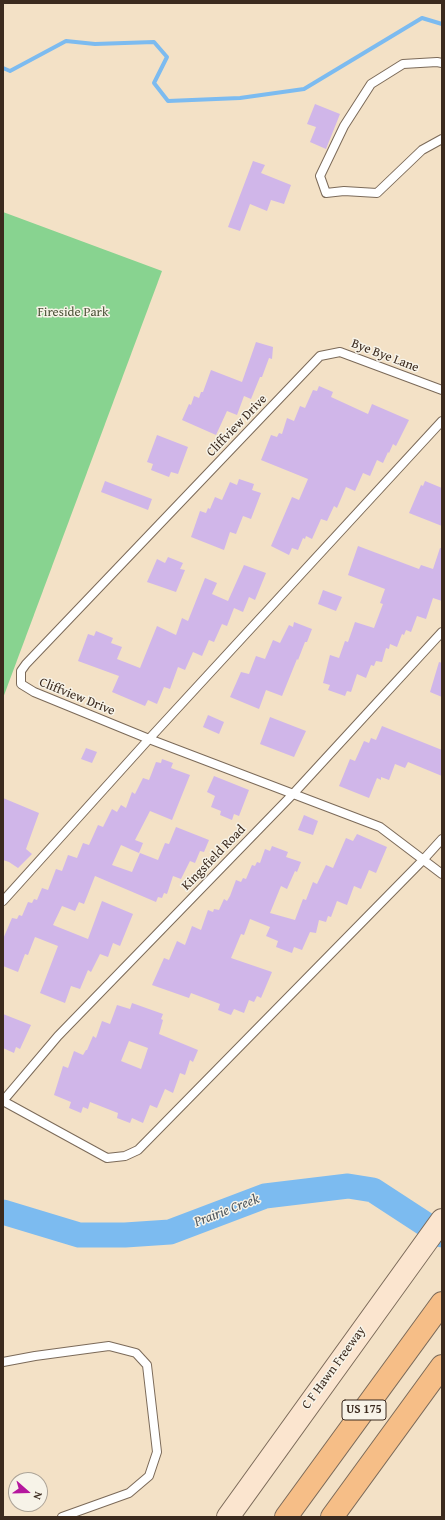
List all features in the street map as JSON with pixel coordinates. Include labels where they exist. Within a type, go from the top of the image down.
[{"type":"highway","name":"US 175","points":[[286,1517],[442,1303]]},
{"type":"highway","name":"US 175","points":[[332,1517],[442,1366]]},
{"type":"main road","name":"C F Hawn Freeway","points":[[228,1517],[442,1220]]},
{"type":"lane","points":[[442,63],[403,64],[371,84],[344,126],[320,176],[326,193],[344,191],[377,193],[422,150],[442,139]]},
{"type":"lane","name":"Bye Bye Lane","points":[[320,356],[340,352],[442,390]]},
{"type":"lane","name":"Cliffview Drive","points":[[320,356],[26,664],[21,671],[21,684],[27,689],[149,739],[380,827],[442,874]]},
{"type":"lane","points":[[3,901],[149,739],[442,421]]},
{"type":"lane","name":"Kingsfield Road","points":[[3,1101],[58,1036],[293,794],[442,632]]},
{"type":"lane","points":[[3,1101],[107,1158],[125,1156],[138,1150],[442,839]]},
{"type":"lane","points":[[3,1362],[34,1356],[109,1346],[136,1353],[146,1365],[156,1452],[149,1476],[129,1493],[62,1517]]},
{"type":"green space","name":"Fireside Park","points":[[3,212],[162,271],[3,698]]},
{"type":"building","points":[[315,104],[340,114],[326,149],[310,142],[316,127],[307,124]]},
{"type":"building","points":[[253,161],[265,165],[261,173],[291,185],[284,204],[271,200],[267,211],[250,204],[240,231],[228,227]]},
{"type":"building","points":[[256,342],[273,347],[272,359],[269,358],[262,377],[260,377],[251,399],[244,396],[237,415],[227,411],[216,435],[182,420],[189,404],[191,405],[194,396],[199,398],[201,392],[203,392],[211,370],[242,382]]},
{"type":"building","points":[[319,386],[333,392],[331,397],[368,414],[372,404],[409,420],[396,446],[393,444],[383,463],[377,460],[370,476],[363,473],[355,491],[346,487],[337,508],[334,506],[327,521],[321,519],[312,539],[306,536],[305,539],[303,538],[298,550],[292,548],[289,555],[271,546],[292,497],[299,500],[308,479],[261,460],[271,435],[277,437],[279,433],[282,434],[287,418],[294,421],[300,406],[305,408],[313,390],[317,391]]},
{"type":"building","points":[[157,435],[188,447],[178,474],[171,472],[169,477],[151,470],[153,464],[147,462]]},
{"type":"building","points":[[239,479],[254,484],[252,490],[261,493],[251,519],[243,516],[236,534],[230,532],[224,550],[191,537],[200,511],[206,513],[208,508],[210,509],[215,497],[222,500],[230,482],[237,485]]},
{"type":"building","points":[[105,481],[152,499],[148,510],[101,492]]},
{"type":"building","points":[[425,481],[442,488],[442,526],[409,513],[421,485],[423,486]]},
{"type":"building","points":[[358,546],[419,569],[421,565],[433,569],[440,548],[442,548],[442,601],[433,598],[426,619],[417,616],[411,632],[406,630],[404,635],[402,634],[397,647],[390,644],[389,649],[386,648],[382,662],[376,661],[374,666],[371,665],[366,678],[357,674],[351,692],[347,691],[345,696],[328,690],[330,685],[323,683],[330,655],[339,658],[345,641],[348,642],[355,622],[374,628],[383,604],[380,603],[385,589],[348,575]]},
{"type":"building","points":[[168,557],[183,563],[180,569],[185,570],[176,592],[147,582],[157,559],[165,563]]},
{"type":"building","points":[[244,565],[266,573],[255,600],[249,597],[243,612],[234,608],[227,626],[222,624],[214,642],[209,640],[202,656],[193,652],[185,670],[178,667],[170,689],[164,687],[157,704],[148,700],[145,706],[112,692],[119,676],[78,661],[88,634],[94,636],[96,631],[113,638],[111,643],[122,647],[117,659],[140,668],[157,626],[176,635],[182,618],[188,621],[205,578],[217,583],[212,594],[228,601]]},
{"type":"building","points":[[323,590],[342,597],[336,611],[318,604]]},
{"type":"building","points":[[294,622],[312,629],[298,660],[297,659],[282,696],[266,690],[259,709],[230,697],[241,672],[249,674],[256,656],[265,659],[273,640],[280,643],[289,625],[293,627]]},
{"type":"building","points":[[439,662],[442,663],[442,697],[430,692]]},
{"type":"building","points":[[208,715],[224,722],[219,734],[203,727]]},
{"type":"building","points":[[270,717],[306,731],[294,757],[260,744]]},
{"type":"building","points":[[382,726],[442,750],[442,776],[408,762],[405,768],[395,764],[389,780],[381,777],[381,780],[377,778],[369,798],[339,786],[350,759],[355,761],[364,741],[369,743],[371,738],[376,740]]},
{"type":"building","points":[[86,748],[97,752],[92,763],[81,759]]},
{"type":"building","points":[[162,759],[173,763],[171,768],[190,775],[172,820],[150,811],[135,840],[143,843],[139,853],[121,845],[112,865],[132,872],[140,853],[158,860],[165,843],[169,844],[176,827],[209,840],[204,852],[200,851],[195,863],[190,861],[181,879],[173,876],[167,894],[164,893],[162,898],[158,897],[156,902],[95,876],[84,904],[79,902],[75,911],[62,906],[53,925],[88,939],[102,901],[133,914],[120,946],[113,943],[108,957],[100,954],[91,972],[88,970],[80,989],[71,986],[65,1003],[40,993],[58,946],[35,937],[28,955],[25,954],[18,972],[3,966],[3,939],[12,918],[17,919],[19,915],[22,916],[28,902],[32,903],[34,899],[37,900],[42,888],[48,890],[56,869],[62,871],[68,855],[77,858],[83,843],[89,845],[98,825],[103,827],[112,809],[117,812],[121,805],[126,808],[132,792],[135,794],[143,778],[149,780],[156,762],[161,763]]},
{"type":"building","points":[[214,776],[249,790],[239,816],[234,814],[232,820],[220,815],[221,811],[211,807],[215,796],[207,792]]},
{"type":"building","points":[[3,798],[39,813],[26,849],[32,854],[18,868],[3,860]]},
{"type":"building","points":[[304,815],[318,821],[313,835],[298,830]]},
{"type":"building","points":[[357,834],[387,847],[376,873],[369,870],[361,889],[354,886],[347,905],[337,901],[331,917],[328,916],[326,922],[319,920],[316,933],[310,932],[302,950],[294,947],[292,953],[276,947],[278,941],[266,936],[270,927],[250,919],[244,935],[241,934],[231,958],[272,972],[261,998],[257,996],[254,1002],[249,1000],[244,1013],[234,1009],[231,1015],[218,1010],[220,1004],[191,993],[189,998],[152,985],[164,958],[169,960],[177,941],[185,945],[192,926],[201,930],[208,910],[213,912],[214,909],[219,910],[224,899],[227,901],[230,896],[236,880],[241,882],[243,878],[246,879],[252,865],[255,866],[257,862],[260,863],[265,849],[270,851],[272,846],[288,852],[286,857],[301,862],[287,889],[281,886],[270,913],[295,920],[303,899],[306,900],[313,882],[317,884],[326,865],[333,868],[346,838],[353,841]]},
{"type":"building","points":[[132,1003],[163,1014],[159,1034],[198,1050],[193,1062],[190,1060],[185,1075],[180,1073],[173,1093],[165,1089],[157,1108],[150,1105],[143,1123],[132,1118],[130,1123],[117,1118],[118,1113],[90,1102],[88,1109],[83,1107],[81,1113],[69,1108],[71,1102],[54,1095],[63,1066],[68,1068],[74,1051],[83,1055],[87,1050],[93,1036],[96,1038],[102,1021],[110,1024],[117,1005],[130,1009]],"holes":[[[129,1041],[148,1048],[141,1069],[121,1061]]]},
{"type":"building","points":[[3,1014],[31,1025],[20,1049],[16,1047],[14,1053],[3,1048]]},
{"type":"waterway","points":[[3,68],[10,71],[66,41],[95,44],[154,42],[167,57],[154,83],[168,101],[240,98],[304,89],[422,18],[442,24]]},
{"type":"waterway","name":"Prairie Creek","points":[[3,1212],[79,1235],[125,1235],[170,1232],[265,1196],[348,1186],[373,1190],[442,1235]]}]
